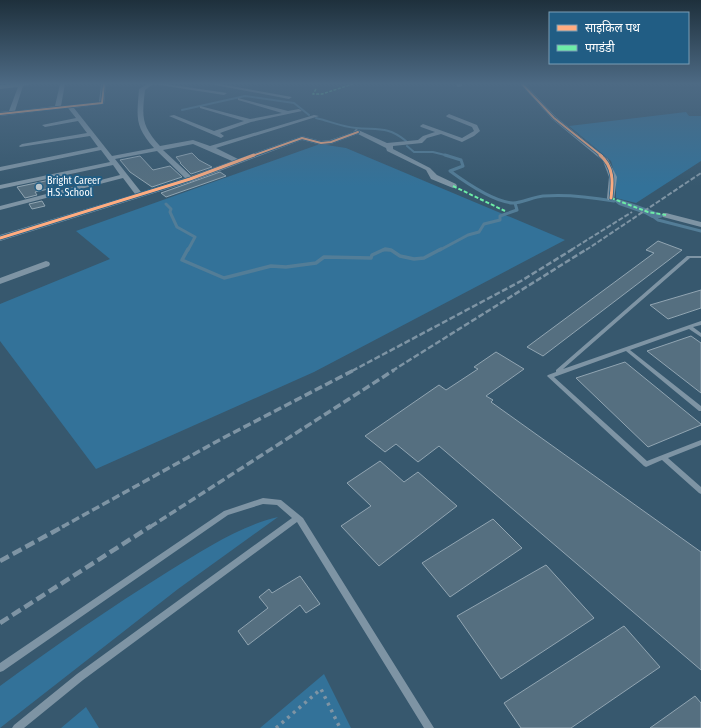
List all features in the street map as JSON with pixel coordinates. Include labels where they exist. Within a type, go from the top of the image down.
[{"type":"street","points":[[141,118],[143,129],[159,148],[190,179]]},
{"type":"street","points":[[177,118],[232,141]]},
{"type":"street","points":[[237,118],[250,122]]},
{"type":"street","points":[[214,133],[267,118]]},
{"type":"street","points":[[210,148],[309,118]]},
{"type":"street","points":[[423,126],[462,140],[472,136],[477,131],[475,126],[454,118]]},
{"type":"street","points":[[554,118],[606,160],[613,177],[611,198]]},
{"type":"street","points":[[45,125],[79,119],[139,194]]},
{"type":"street","points":[[0,238],[190,179],[302,138],[321,143],[331,142],[357,132],[390,147],[389,150],[428,169],[434,177],[453,186]]},
{"type":"street","points":[[386,145],[420,142],[425,137],[441,132]]},
{"type":"street","points":[[22,146],[91,134]]},
{"type":"street","points":[[0,187],[112,161],[159,148],[193,142],[210,148],[239,162]]},
{"type":"street","points":[[0,169],[103,148]]},
{"type":"street","points":[[0,208],[124,176]]},
{"type":"street","points":[[666,215],[701,225]]},
{"type":"street","points":[[4,282],[43,268]]},
{"type":"lane","points":[[556,374],[689,257],[701,257]]},
{"type":"lane","points":[[701,322],[550,376],[646,464],[701,442]]},
{"type":"lane","points":[[689,327],[701,335]]},
{"type":"lane","points":[[626,349],[701,409]]},
{"type":"lane","points":[[662,457],[701,491]]},
{"type":"lane","points":[[0,668],[226,513],[263,501],[279,502],[300,520],[429,728]]},
{"type":"lane","points":[[17,728],[80,677],[297,518]]},
{"type":"path","points":[[276,728],[321,689],[340,728]]},
{"type":"shaded area","points":[[636,118],[701,118],[701,161],[636,203],[616,198],[616,179],[611,161],[569,126]]},
{"type":"shaded area","points":[[320,144],[346,148],[565,240],[314,372],[96,469],[0,341],[0,304],[110,259],[76,231]]},
{"type":"shaded area","points":[[618,199],[665,216],[660,218],[652,218],[619,205],[614,201]]},
{"type":"shaded area","points":[[278,517],[178,589],[0,728],[0,686],[62,642],[194,555],[249,526]]},
{"type":"shaded area","points":[[324,674],[351,728],[260,728]]},
{"type":"shaded area","points":[[86,707],[99,728],[61,728]]},
{"type":"building","points":[[192,153],[199,160],[212,167],[191,174],[176,157]]},
{"type":"building","points":[[140,156],[153,170],[170,166],[182,177],[152,187],[130,172],[120,160]]},
{"type":"building","points":[[220,172],[226,176],[166,197],[161,193]]},
{"type":"building","points":[[50,180],[53,188],[35,192],[37,195],[25,198],[17,187]]},
{"type":"building","points":[[42,201],[45,206],[32,209],[29,204]]},
{"type":"building","points":[[658,241],[682,250],[543,356],[527,347],[654,253],[646,250]]},
{"type":"building","points":[[701,290],[701,308],[668,319],[650,305]]},
{"type":"building","points":[[691,336],[701,343],[701,393],[647,351]]},
{"type":"building","points":[[496,352],[524,369],[486,396],[493,400],[491,402],[701,552],[701,670],[439,446],[418,462],[396,444],[385,452],[365,436],[439,385],[446,390],[478,369],[474,367]]},
{"type":"building","points":[[625,362],[701,425],[648,447],[576,378]]},
{"type":"building","points":[[380,461],[404,482],[418,472],[457,506],[379,566],[341,526],[371,506],[347,483]]},
{"type":"building","points":[[493,519],[522,548],[450,597],[422,563]]},
{"type":"building","points":[[546,565],[594,618],[501,679],[457,616]]},
{"type":"building","points":[[300,576],[320,604],[306,613],[300,605],[248,645],[238,631],[268,608],[259,597],[269,589],[272,593]]},
{"type":"building","points":[[624,626],[660,667],[571,728],[521,728],[504,703]]},
{"type":"building","points":[[695,696],[701,703],[701,728],[650,728]]},
{"type":"waterway","points":[[316,118],[351,127],[388,131],[400,136],[406,141]]},
{"type":"waterway","points":[[407,146],[414,152],[433,152],[445,155]]},
{"type":"waterway","points":[[445,155],[449,156]]},
{"type":"waterway","points":[[445,155],[461,160],[463,166],[450,171],[480,191],[505,202],[515,203]]},
{"type":"waterway","points":[[515,203],[552,195],[588,197],[614,201]]},
{"type":"waterway","points":[[440,250],[468,235],[479,232],[484,224],[500,220],[500,216],[517,210],[515,203]]},
{"type":"waterway","points":[[166,204],[171,209],[170,212],[177,227],[195,237],[188,250]]},
{"type":"waterway","points":[[654,217],[658,220],[701,231]]},
{"type":"waterway","points":[[188,249],[182,260],[224,278],[271,266],[286,267],[316,263],[324,257],[371,258],[372,255],[385,249],[391,250],[400,256],[414,259],[424,258],[441,249]]},
{"type":"waterway","points":[[383,250],[390,250]]},
{"type":"railway","points":[[586,250],[701,173]]},
{"type":"railway","points":[[571,250],[632,212]]},
{"type":"railway","points":[[352,371],[521,281],[573,249]]},
{"type":"railway","points":[[392,371],[587,249]]},
{"type":"railway","points":[[62,527],[223,438],[354,370]]},
{"type":"railway","points":[[150,527],[394,370]]},
{"type":"railway","points":[[0,561],[64,526]]},
{"type":"railway","points":[[0,623],[151,526]]},
{"type":"marked path","points":[[453,186],[505,211]]},
{"type":"marked path","points":[[611,198],[648,212],[666,215]]},
{"type":"cycle path","points":[[554,118],[606,160],[613,177],[611,198]]},
{"type":"cycle path","points":[[0,238],[190,179],[302,138],[321,143],[331,142],[358,132]]},
{"type":"place","name":"Bright Career H.S. School","points":[[39,187]]}]
